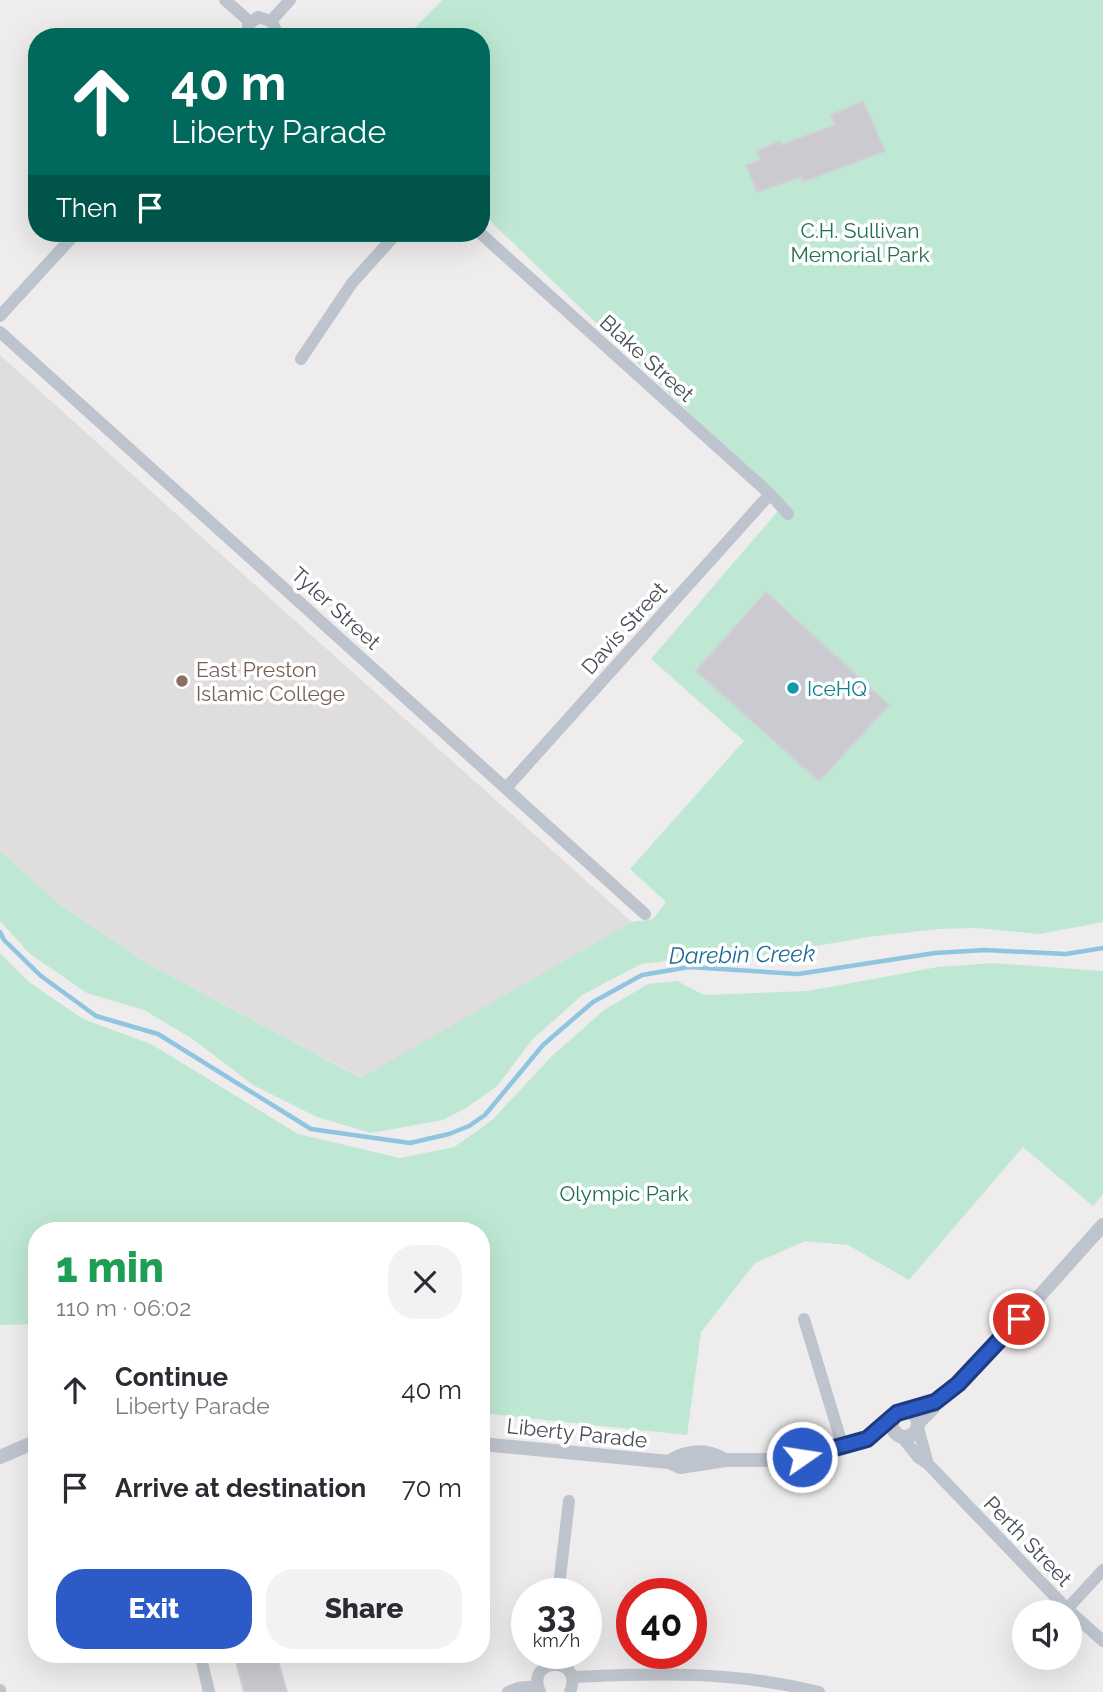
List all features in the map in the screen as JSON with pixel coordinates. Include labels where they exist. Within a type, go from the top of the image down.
[{"type":"street","points":[[226,0],[250,22]]},
{"type":"street","points":[[271,21],[290,0]]},
{"type":"street","points":[[247,28],[250,22],[258,17],[271,21],[275,28]]},
{"type":"street","points":[[0,316],[68,242]]},
{"type":"street","points":[[300,359],[352,283],[389,242]]},
{"type":"street","name":"Blake Street","points":[[490,242],[770,494],[788,514]]},
{"type":"street","name":"Tyler Street","points":[[0,331],[645,914]]},
{"type":"street","name":"Davis Street","points":[[507,787],[770,494]]},
{"type":"street","points":[[935,1402],[912,1436],[901,1437],[892,1430],[892,1419],[897,1413],[935,1402],[958,1384],[1103,1225]]},
{"type":"street","points":[[804,1319],[843,1447]]},
{"type":"street","points":[[908,1411],[916,1417],[918,1426]]},
{"type":"street","name":"Liberty Parade","points":[[490,1445],[668,1462],[704,1452],[714,1453],[725,1460],[793,1458],[867,1439],[892,1419]]},
{"type":"street","name":"Perth Street","points":[[918,1426],[928,1464]]},
{"type":"street","name":"Liberty Parade","points":[[867,1439],[877,1442],[901,1437]]},
{"type":"street","name":"Perth Street","points":[[901,1437],[1058,1600]]},
{"type":"street","points":[[0,1457],[28,1445]]},
{"type":"street","points":[[560,1578],[569,1501]]},
{"type":"street","points":[[1075,1600],[1103,1570]]},
{"type":"street","name":"Perth Street","points":[[1082,1622],[1103,1641]]},
{"type":"street","points":[[202,1663],[209,1692]]},
{"type":"street","points":[[508,1692],[518,1688],[538,1689],[538,1674],[544,1669]]},
{"type":"street","points":[[567,1669],[572,1676],[569,1692]]},
{"type":"street","points":[[572,1676],[644,1673],[730,1676],[819,1692]]},
{"type":"shaded area","name":"East Preston Islamic College","points":[[0,355],[632,922],[483,1017],[362,1078],[146,963],[60,905],[0,851]]},
{"type":"green space","name":"C.H. Sullivan Memorial Park","points":[[442,0],[1103,0],[1103,922],[1040,934],[977,928],[938,929],[868,937],[746,958],[707,956],[641,964],[582,995],[532,1040],[497,1086],[466,1108],[443,1120],[371,1133],[317,1117],[253,1085],[194,1040],[144,1010],[87,993],[30,954],[0,921],[0,851],[60,905],[146,963],[361,1078],[632,922],[653,919],[666,902],[630,869],[744,741],[651,659],[784,504],[490,221],[490,28],[415,28]]},
{"type":"green space","name":"Olympic Park","points":[[0,953],[29,982],[83,1019],[151,1044],[298,1134],[400,1158],[454,1147],[477,1131],[493,1119],[552,1056],[604,1010],[648,984],[677,981],[704,995],[808,991],[938,967],[993,963],[1103,971],[1103,1194],[1093,1206],[1023,1147],[909,1280],[848,1245],[805,1241],[755,1263],[701,1332],[687,1435],[490,1414],[490,1222],[28,1222],[28,1324],[0,1325]]},
{"type":"building","points":[[863,101],[885,151],[803,182],[801,177],[757,192],[746,165],[761,160],[757,151],[780,141],[781,145],[835,125],[831,115]]},
{"type":"building","name":"IceHQ","points":[[766,592],[889,705],[819,781],[696,671]]},
{"type":"building","points":[[236,1663],[279,1663],[287,1692],[244,1692]]},
{"type":"waterway","name":"Darebin Creek","points":[[0,932],[4,940],[41,976],[96,1016],[158,1034],[311,1129],[410,1143],[449,1134],[469,1126],[485,1115],[543,1045],[593,1002],[642,975],[689,967],[798,974],[935,953],[985,950],[1066,954],[1103,948]]},
{"type":"place","name":"East Preston Islamic College","points":[[182,681]]},
{"type":"place","name":"IceHQ","points":[[793,688]]},
{"type":"route","points":[[802,1457],[867,1439],[897,1413],[935,1402],[958,1384],[1019,1319]]}]
